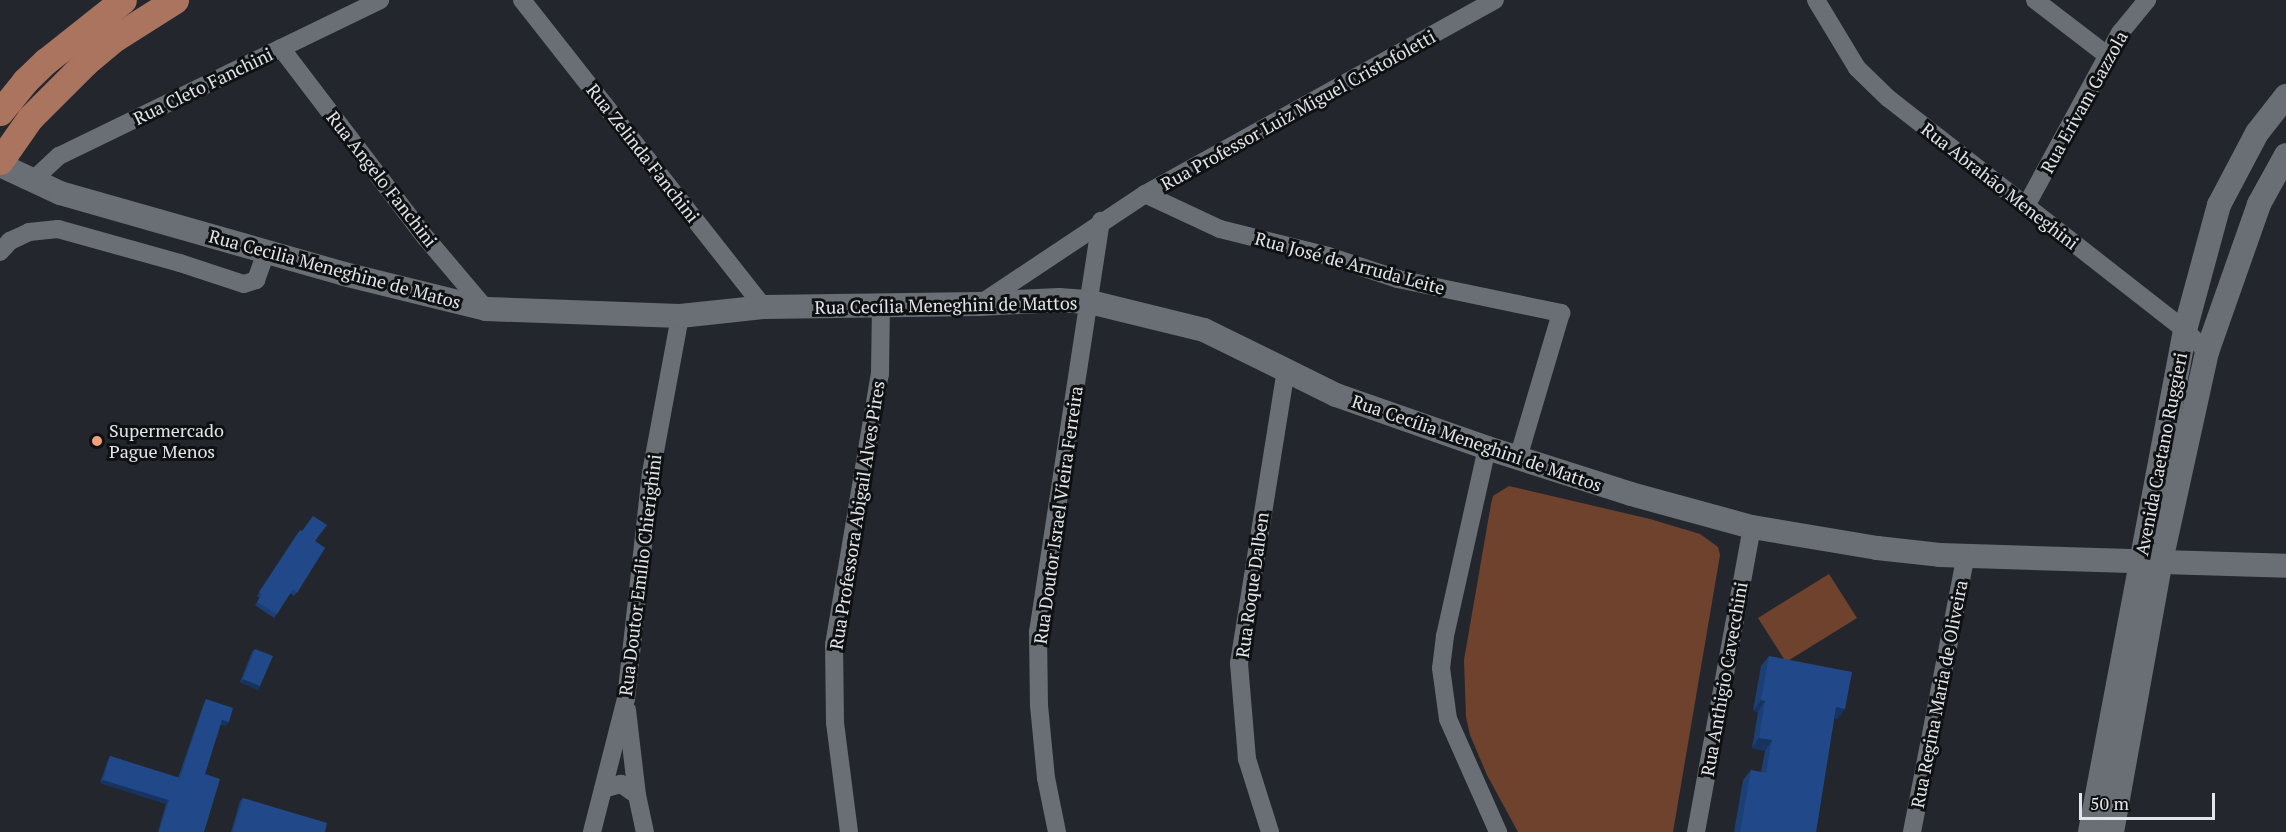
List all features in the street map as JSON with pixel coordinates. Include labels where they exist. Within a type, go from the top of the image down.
[{"type":"main road","points":[[0,112],[25,81],[46,61],[123,0]]},
{"type":"main road","points":[[0,163],[30,118],[76,70],[115,38],[175,0]]},
{"type":"street","name":"Rua Cleto Fanchini","points":[[32,181],[59,156],[380,0]]},
{"type":"street","name":"Rua Zelinda Fanchini","points":[[522,0],[764,307]]},
{"type":"street","name":"Rua Professor Luiz Miguel Cristofoletti","points":[[979,304],[1145,194],[1470,7],[1495,0]]},
{"type":"street","name":"Rua Abrahão Meneghini","points":[[1816,0],[1857,68],[1888,98],[2185,330],[2207,352]]},
{"type":"street","points":[[2035,0],[2108,56]]},
{"type":"street","name":"Rua Erivam Gazzola","points":[[2026,206],[2120,33],[2146,0]]},
{"type":"street","name":"Rua Angelo Fanchini","points":[[280,48],[426,238],[486,309]]},
{"type":"street","name":"Avenida Caetano Ruggieri","points":[[2112,832],[2185,330],[2218,205],[2257,133],[2286,96]]},
{"type":"street","name":"Avenida Caetano Ruggieri","points":[[2090,832],[2150,560],[2207,352],[2259,204],[2286,155]]},
{"type":"street","name":"Rua Cecilia Meneghine de Matos","points":[[0,163],[60,193],[266,252],[486,309],[680,316]]},
{"type":"street","name":"Rua José de Arruda Leite","points":[[1145,194],[1220,229],[1328,256],[1398,279],[1561,313],[1518,458]]},
{"type":"street","points":[[1090,302],[1101,221]]},
{"type":"street","points":[[0,252],[10,241],[29,232],[58,229],[180,263],[244,284],[256,280],[266,252]]},
{"type":"street","name":"Rua Cecília Meneghini de Mattos","points":[[680,316],[764,307],[979,304],[1059,300],[1090,302],[1204,330],[1336,395],[1487,448],[1631,494],[1752,527],[1877,548],[1966,555],[2286,566]]},
{"type":"street","name":"Rua Doutor Israel Vieira Ferreira","points":[[1057,832],[1046,778],[1039,705],[1038,632],[1090,302]]},
{"type":"street","name":"Rua Professora Abigail Alves Pires","points":[[849,832],[835,723],[834,645],[879,374],[881,305]]},
{"type":"street","name":"Rua Doutor Emílio Chierighini","points":[[592,832],[626,699],[651,473],[680,316]]},
{"type":"street","name":"Rua Roque Dalben","points":[[1270,832],[1247,759],[1239,663],[1286,371]]},
{"type":"street","points":[[1487,448],[1445,636],[1441,668],[1448,718],[1491,830]]},
{"type":"street","name":"Rua Anthigio Cavecchini","points":[[1696,832],[1752,527]]},
{"type":"street","name":"Rua Regina Maria de Oliveira","points":[[1912,832],[1966,555]]},
{"type":"street","points":[[626,699],[637,795],[645,832]]},
{"type":"street","points":[[603,789],[621,784],[637,795]]},
{"type":"shaded area","points":[[1509,486],[1650,519],[1700,534],[1718,547],[1720,555],[1673,832],[1518,832],[1487,775],[1470,735],[1466,717],[1464,660],[1493,496]]},
{"type":"shaded area","points":[[1829,574],[1857,618],[1786,662],[1758,618]]},
{"type":"building","points":[[313,516],[327,525],[315,541],[325,548],[297,593],[293,589],[277,614],[257,602],[262,594],[259,592],[300,530],[302,531]]},
{"type":"building","points":[[255,649],[273,656],[260,686],[243,679]]},
{"type":"building","points":[[1769,656],[1852,672],[1845,709],[1836,707],[1816,832],[1740,832],[1751,770],[1766,773],[1772,740],[1759,738],[1765,701],[1761,700]]},
{"type":"building","points":[[206,699],[233,708],[229,722],[222,720],[205,774],[220,779],[204,832],[159,832],[169,800],[103,780],[110,756],[180,778]]},
{"type":"building","points":[[243,798],[327,823],[325,832],[233,832]]},
{"type":"place","name":"Supermercado Pague Menos","points":[[97,441]]}]
